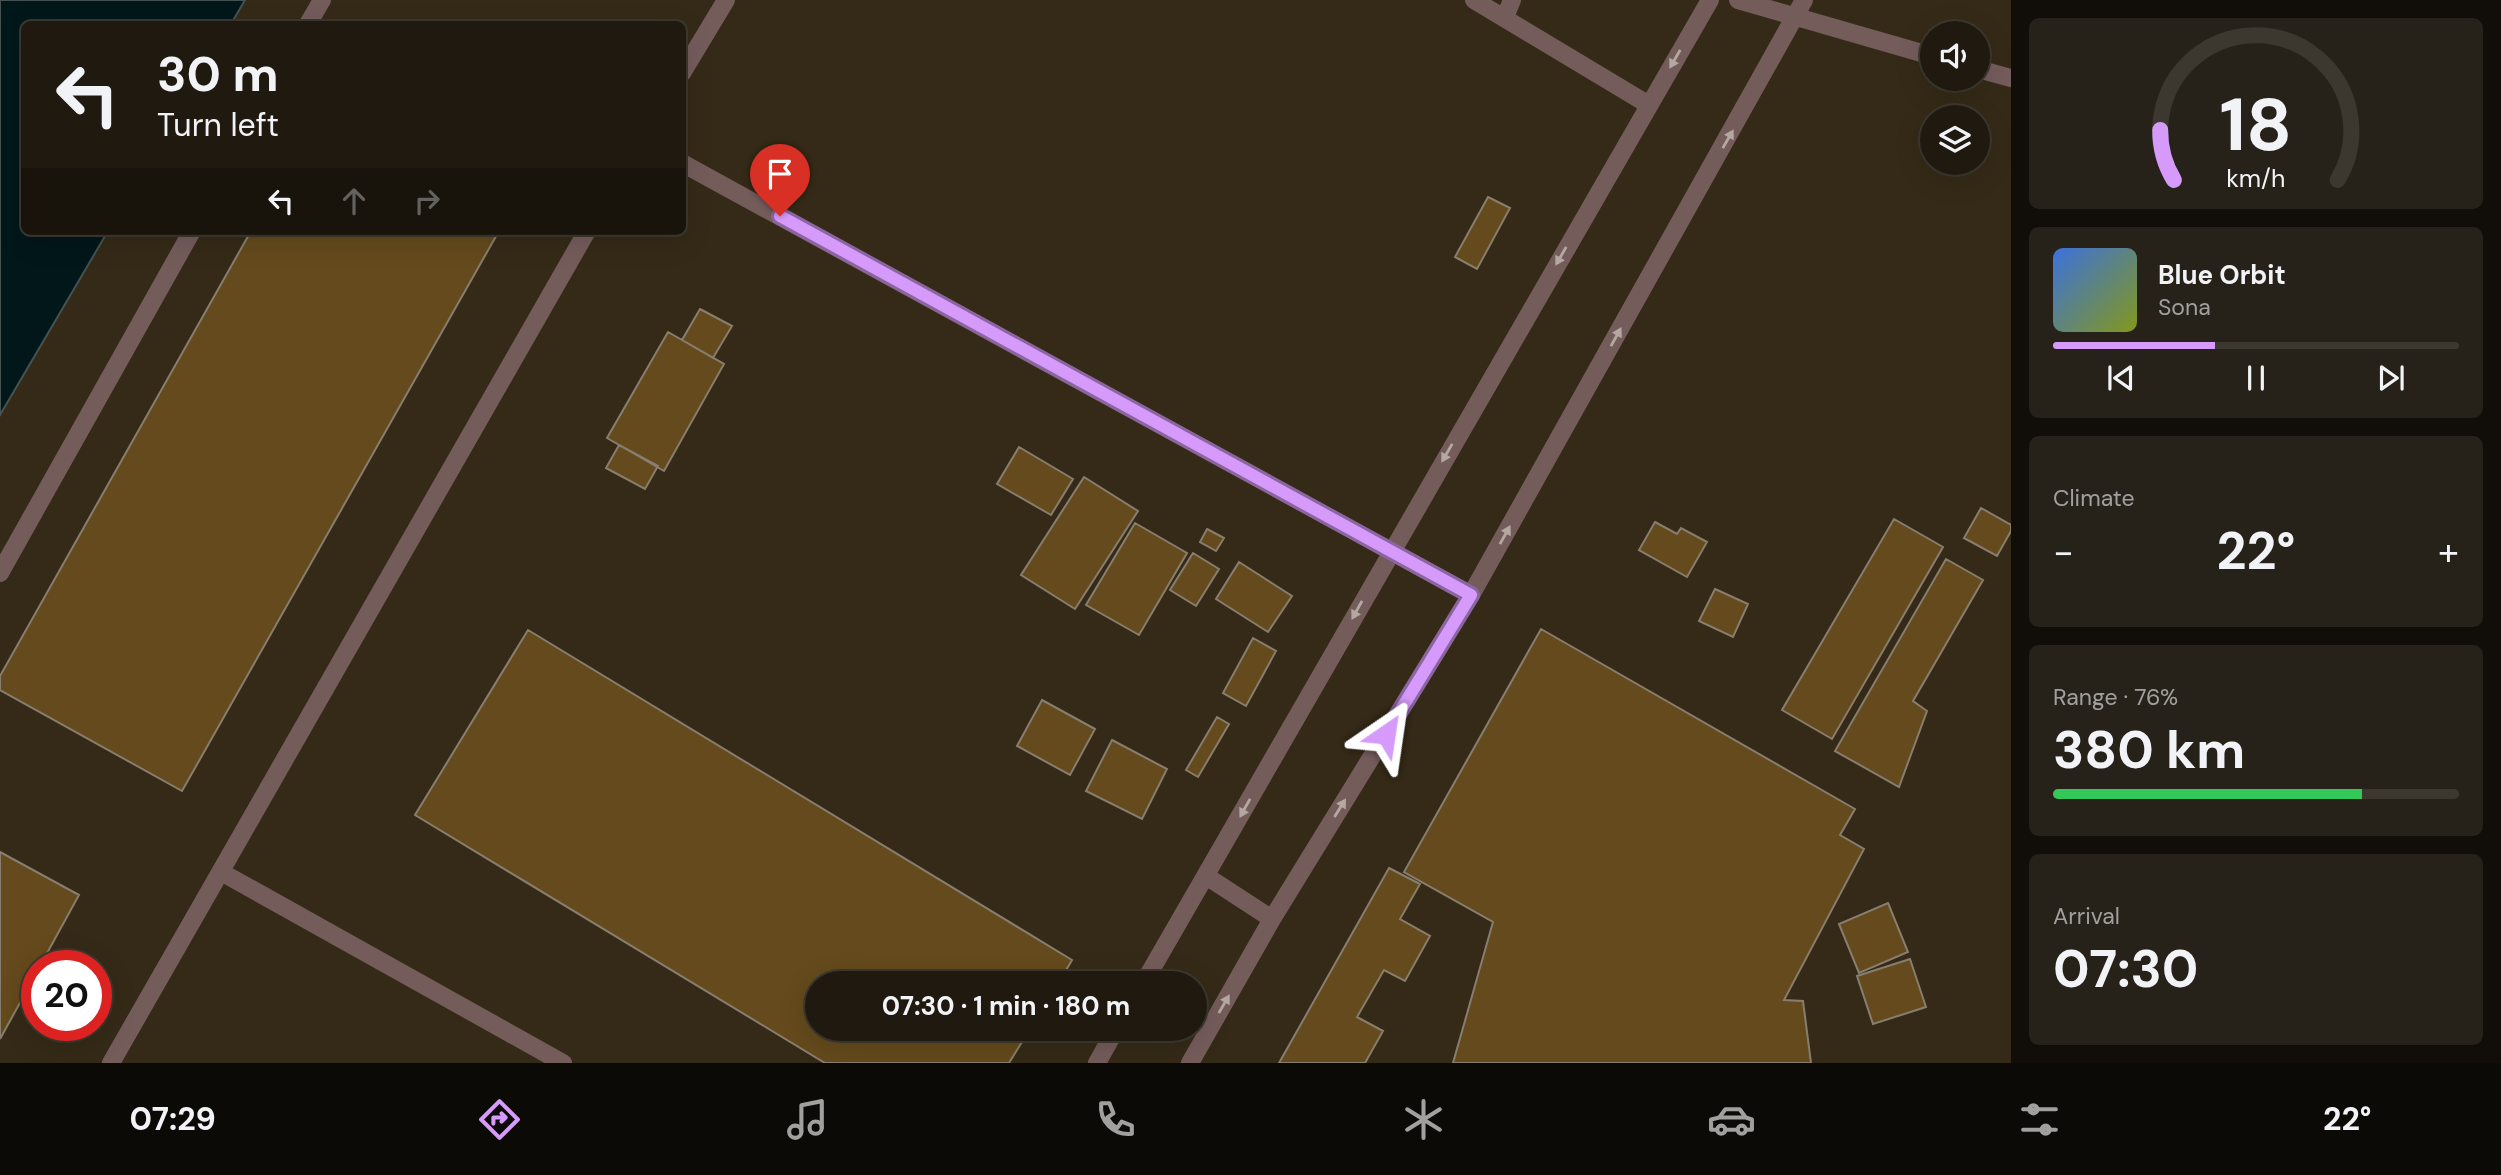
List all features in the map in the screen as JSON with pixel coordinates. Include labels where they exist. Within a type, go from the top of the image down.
[{"type":"lane","points":[[314,21],[322,0]]},
{"type":"lane","points":[[686,66],[726,0]]},
{"type":"lane","points":[[1474,0],[1649,104]]},
{"type":"lane","points":[[1505,17],[1512,0]]},
{"type":"lane","points":[[1151,971],[1390,551],[1710,0]]},
{"type":"lane","points":[[1738,0],[1796,19],[1920,53]]},
{"type":"lane","points":[[1191,1063],[1272,919],[1471,595],[1796,19],[1804,0]]},
{"type":"lane","points":[[1990,72],[2011,78]]},
{"type":"lane","points":[[686,165],[1471,595]]},
{"type":"lane","points":[[0,573],[190,235]]},
{"type":"lane","points":[[111,1063],[585,235]]},
{"type":"lane","points":[[220,872],[563,1063]]},
{"type":"lane","points":[[1206,876],[1272,919]]},
{"type":"lane","points":[[1097,1063],[1109,1041]]},
{"type":"shaded area","points":[[0,0],[245,0],[233,21],[21,21],[21,235],[106,235],[0,415]]},
{"type":"shaded area","points":[[245,0],[2011,0],[2011,1063],[0,1063],[0,415],[106,235],[686,235],[686,21],[233,21]]},
{"type":"building","points":[[1488,197],[1510,208],[1477,269],[1455,257]]},
{"type":"building","points":[[249,235],[497,235],[182,791],[0,690],[0,676]]},
{"type":"building","points":[[700,309],[732,326],[713,358],[682,340]]},
{"type":"building","points":[[668,332],[724,364],[664,471],[607,438]]},
{"type":"building","points":[[619,445],[658,466],[645,489],[606,468]]},
{"type":"building","points":[[1019,447],[1073,479],[1051,515],[997,484]]},
{"type":"building","points":[[1084,477],[1138,511],[1075,609],[1021,575]]},
{"type":"building","points":[[1981,508],[2011,525],[2011,531],[1997,556],[1964,538]]},
{"type":"building","points":[[1894,519],[1943,547],[1832,739],[1782,710]]},
{"type":"building","points":[[1655,522],[1677,534],[1681,528],[1707,542],[1687,577],[1639,550]]},
{"type":"building","points":[[1135,523],[1187,553],[1139,635],[1086,605]]},
{"type":"building","points":[[1207,529],[1224,538],[1216,551],[1200,542]]},
{"type":"building","points":[[1193,553],[1219,569],[1196,606],[1170,590]]},
{"type":"building","points":[[1946,559],[1983,580],[1913,701],[1927,711],[1899,787],[1835,751]]},
{"type":"building","points":[[1239,562],[1292,596],[1268,632],[1216,599]]},
{"type":"building","points":[[1715,589],[1748,604],[1733,637],[1699,621]]},
{"type":"building","points":[[1541,629],[1855,809],[1840,835],[1864,849],[1784,1000],[1803,1001],[1811,1063],[1453,1063],[1493,922],[1404,872]]},
{"type":"building","points":[[528,630],[1072,960],[1066,971],[805,971],[805,1041],[1023,1041],[1009,1063],[825,1063],[415,815]]},
{"type":"building","points":[[1253,638],[1276,651],[1246,706],[1223,693]]},
{"type":"building","points":[[1042,700],[1095,729],[1070,775],[1017,746]]},
{"type":"building","points":[[1217,717],[1229,724],[1198,777],[1186,770]]},
{"type":"building","points":[[1112,740],[1167,769],[1142,819],[1086,791]]},
{"type":"building","points":[[0,852],[79,895],[49,950],[21,950],[21,1001],[0,1039]]},
{"type":"building","points":[[1389,868],[1420,884],[1400,919],[1430,936],[1405,981],[1384,970],[1357,1017],[1383,1031],[1365,1063],[1279,1063]]},
{"type":"building","points":[[1888,903],[1908,952],[1859,973],[1839,924]]},
{"type":"building","points":[[1910,959],[1926,1007],[1873,1024],[1857,976]]},
{"type":"route","points":[[780,216],[1471,595],[1386,734]]}]
